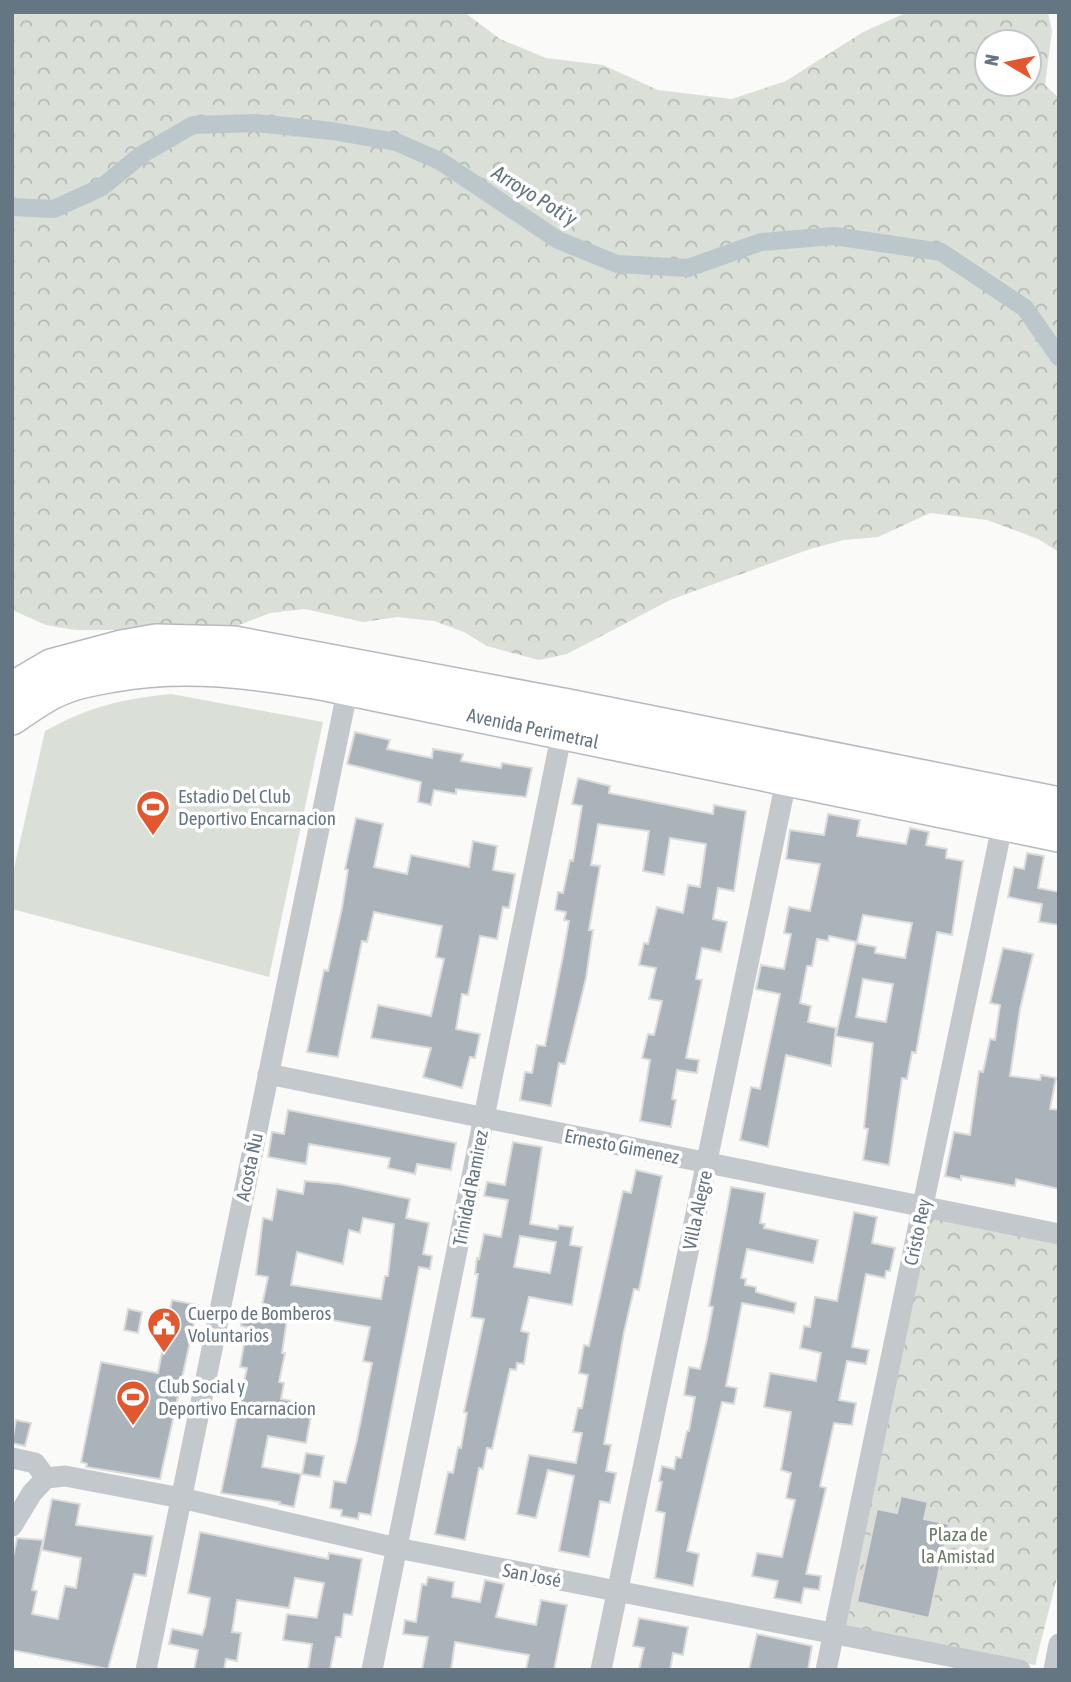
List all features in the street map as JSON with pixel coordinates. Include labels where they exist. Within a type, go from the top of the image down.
[{"type":"main road","name":"Avenida Perimetral","points":[[12,689],[51,666],[82,655],[156,641],[234,643],[350,677],[1005,809],[1059,835]]},
{"type":"main road","name":"Avenida Perimetral","points":[[12,718],[53,692],[83,680],[153,668],[183,667],[268,675],[350,677]]},
{"type":"main road","name":"Avenida Perimetral","points":[[1005,809],[1059,804]]},
{"type":"street","name":"Acosta Ñu","points":[[146,1670],[350,677]]},
{"type":"street","name":"Trinidad Ramirez","points":[[372,1670],[565,720]]},
{"type":"street","name":"Villa Alegre","points":[[601,1670],[790,765]]},
{"type":"street","name":"Cristo Rey","points":[[826,1670],[1005,809]]},
{"type":"street","name":"Ernesto Gimenez","points":[[268,1074],[1059,1234]]},
{"type":"street","points":[[12,1458],[35,1463],[46,1478],[32,1493],[12,1526]]},
{"type":"street","name":"San José","points":[[46,1478],[65,1476],[181,1498],[397,1548],[1020,1670]]},
{"type":"street","points":[[1054,1670],[1059,1644]]},
{"type":"green space","points":[[12,12],[464,12],[500,39],[546,58],[603,65],[658,90],[732,99],[786,81],[863,32],[908,12],[1048,12],[1052,31],[1045,85],[1059,98],[1059,552],[1038,539],[987,520],[930,513],[878,537],[844,540],[810,549],[670,600],[567,654],[539,660],[487,646],[464,632],[434,621],[397,617],[363,622],[305,609],[270,613],[213,635],[154,630],[75,630],[46,625],[12,610]]},
{"type":"green space","name":"Estadio Del Club Deportivo Encarnacion","points":[[171,694],[323,722],[269,977],[12,909],[12,877],[45,731],[106,705]]},
{"type":"green space","name":"Plaza de la Amistad","points":[[923,1206],[1059,1234],[1059,1570],[1035,1665],[839,1627]]},
{"type":"building","points":[[355,732],[390,740],[387,749],[432,758],[433,749],[463,754],[461,761],[501,768],[502,763],[532,768],[526,797],[456,789],[456,794],[434,790],[431,805],[418,802],[421,782],[347,764]]},
{"type":"building","points":[[578,778],[610,786],[609,793],[713,814],[714,805],[746,811],[734,891],[718,888],[713,919],[727,922],[721,952],[702,948],[696,979],[702,980],[686,1058],[699,1060],[697,1073],[677,1070],[672,1099],[676,1100],[671,1127],[640,1121],[650,1060],[642,1058],[648,1034],[654,1035],[662,1001],[649,999],[656,968],[639,965],[644,943],[648,944],[657,907],[683,913],[688,885],[700,887],[706,844],[670,838],[664,875],[643,871],[649,831],[598,824],[591,865],[600,866],[589,930],[593,930],[586,978],[565,1064],[559,1063],[551,1106],[520,1100],[525,1072],[532,1073],[537,1045],[545,1046],[563,956],[569,921],[564,920],[566,912],[555,910],[558,892],[563,893],[570,860],[573,861],[582,806],[572,804]]},
{"type":"building","points":[[828,814],[860,820],[857,836],[906,844],[910,828],[929,832],[926,845],[947,849],[946,858],[963,861],[952,935],[937,932],[916,1053],[912,1052],[907,1079],[902,1078],[889,1165],[863,1160],[868,1129],[864,1128],[873,1043],[836,1036],[856,943],[876,947],[875,953],[905,958],[912,923],[863,915],[857,942],[829,936],[828,941],[817,939],[812,966],[807,966],[800,1003],[811,1006],[808,1022],[836,1028],[831,1066],[786,1055],[768,1147],[740,1140],[751,1087],[760,1089],[780,994],[756,989],[761,965],[784,969],[791,934],[784,933],[789,907],[810,911],[820,864],[786,859],[790,830],[824,835]],"holes":[[[863,979],[893,984],[886,1022],[856,1017]]]},
{"type":"building","points":[[356,818],[383,824],[374,867],[407,874],[411,855],[469,867],[473,841],[497,846],[493,870],[515,874],[509,908],[503,907],[497,939],[480,936],[468,995],[462,994],[456,1029],[480,1034],[475,1058],[470,1057],[462,1088],[423,1077],[431,1048],[371,1038],[378,1005],[431,1016],[444,959],[436,957],[442,926],[374,912],[367,942],[362,941],[338,1057],[307,1052],[324,970],[328,971],[342,908],[348,870],[345,869]]},
{"type":"building","points":[[1027,853],[1044,856],[1038,888],[1059,892],[1059,925],[1039,922],[1042,904],[1008,897],[1014,867],[1024,869]]},
{"type":"building","points":[[1003,948],[1033,954],[1020,1009],[1010,1076],[1040,1080],[1041,1075],[1056,1078],[1050,1109],[1059,1110],[1059,1189],[1016,1179],[1015,1186],[961,1176],[961,1180],[945,1176],[954,1132],[970,1135],[979,1071],[983,1072],[990,1039],[995,1040],[1000,1005],[990,1003]]},
{"type":"building","points":[[288,1110],[456,1143],[451,1170],[417,1164],[415,1174],[388,1168],[390,1158],[309,1144],[306,1164],[268,1157],[272,1132],[284,1134]]},
{"type":"building","points":[[513,1142],[542,1147],[530,1224],[558,1229],[559,1225],[573,1227],[570,1245],[582,1247],[572,1305],[529,1297],[521,1331],[529,1333],[524,1364],[517,1363],[516,1370],[510,1369],[492,1449],[487,1448],[483,1469],[479,1468],[465,1540],[435,1534],[448,1472],[453,1473],[458,1447],[461,1448],[467,1413],[464,1412],[484,1319],[471,1317],[478,1274],[475,1274],[477,1258],[479,1259],[484,1234],[501,1237],[508,1200],[484,1196],[487,1182],[505,1185]],"holes":[[[520,1236],[556,1242],[550,1273],[514,1267]]]},
{"type":"building","points":[[636,1170],[662,1176],[639,1290],[634,1289],[624,1332],[604,1444],[611,1445],[606,1471],[616,1473],[610,1503],[600,1501],[589,1557],[559,1551],[574,1476],[548,1470],[536,1518],[517,1514],[529,1455],[576,1463],[582,1433],[573,1432],[578,1408],[582,1408],[588,1375],[579,1373],[584,1345],[589,1346],[623,1191],[631,1193]]},
{"type":"building","points":[[305,1181],[339,1184],[410,1199],[406,1218],[429,1223],[423,1254],[432,1256],[430,1269],[419,1267],[371,1515],[359,1513],[358,1519],[341,1516],[342,1510],[330,1508],[334,1481],[346,1483],[357,1440],[372,1363],[363,1361],[370,1327],[288,1312],[282,1353],[285,1353],[279,1382],[284,1383],[281,1399],[313,1405],[306,1443],[268,1436],[262,1467],[301,1474],[294,1507],[279,1504],[280,1502],[221,1493],[247,1368],[240,1367],[247,1327],[241,1326],[243,1312],[260,1315],[268,1277],[256,1275],[263,1218],[272,1220],[277,1189],[303,1194]],"holes":[[[363,1218],[394,1224],[388,1276],[385,1276],[381,1299],[291,1285],[297,1252],[343,1264],[349,1230],[360,1233]]]},
{"type":"building","points":[[731,1187],[765,1193],[760,1223],[765,1224],[764,1228],[818,1240],[813,1263],[747,1249],[741,1278],[746,1279],[745,1285],[756,1287],[756,1292],[796,1303],[794,1313],[742,1303],[726,1386],[737,1388],[734,1404],[722,1402],[687,1551],[699,1554],[693,1586],[655,1578],[665,1513],[656,1511],[662,1482],[659,1481],[662,1466],[674,1469],[676,1457],[681,1458],[689,1431],[695,1397],[684,1395],[689,1367],[700,1369],[707,1339],[713,1307],[709,1306]]},
{"type":"building","points":[[854,1212],[877,1217],[872,1243],[895,1248],[890,1271],[886,1271],[885,1278],[866,1274],[852,1347],[869,1350],[866,1364],[847,1361],[839,1400],[856,1403],[852,1425],[834,1423],[820,1486],[826,1488],[806,1574],[821,1576],[819,1590],[804,1588],[801,1603],[774,1598],[778,1581],[752,1576],[757,1553],[782,1557],[795,1500],[786,1498],[791,1473],[781,1470],[791,1412],[764,1407],[770,1373],[816,1381],[821,1353],[800,1348],[804,1326],[810,1327],[815,1297],[837,1301]]},
{"type":"building","name":"Club Social y Deportivo Encarnacion","points":[[172,1300],[198,1305],[160,1479],[86,1467],[87,1464],[81,1462],[101,1362],[158,1373]]},
{"type":"building","points":[[128,1309],[142,1312],[138,1333],[124,1330]]},
{"type":"building","points":[[16,1420],[31,1423],[25,1446],[12,1443]]},
{"type":"building","points":[[306,1453],[324,1456],[320,1477],[302,1474]]},
{"type":"building","points":[[901,1496],[928,1502],[924,1519],[949,1524],[929,1618],[857,1602],[877,1509],[897,1513]]},
{"type":"building","points":[[52,1499],[80,1504],[76,1525],[153,1536],[146,1576],[134,1574],[108,1669],[12,1650],[12,1562],[17,1538],[43,1540],[32,1590],[37,1591],[32,1614],[58,1619],[65,1586],[76,1588],[81,1558],[42,1550]]},
{"type":"building","points":[[200,1532],[328,1559],[329,1553],[362,1559],[352,1615],[344,1614],[341,1637],[336,1637],[330,1670],[308,1670],[312,1644],[283,1640],[287,1614],[317,1618],[324,1583],[295,1578],[289,1608],[237,1600],[232,1632],[241,1633],[237,1661],[226,1659],[224,1670],[194,1670],[198,1650],[169,1644],[172,1629],[202,1635],[205,1627],[210,1598],[188,1593]]},
{"type":"building","points":[[428,1577],[454,1582],[452,1597],[480,1602],[485,1580],[504,1584],[496,1617],[536,1625],[541,1600],[567,1605],[554,1670],[526,1670],[529,1655],[455,1642],[451,1670],[422,1670],[428,1637],[403,1634],[405,1620],[416,1622],[422,1584],[426,1585]]},
{"type":"building","points":[[639,1618],[688,1627],[683,1655],[673,1653],[670,1670],[639,1670],[644,1648],[633,1646]]},
{"type":"building","points":[[757,1634],[812,1646],[808,1670],[749,1670]]},
{"type":"waterway","name":"Arroyo Poti´y","points":[[12,207],[54,209],[102,187],[141,155],[193,125],[256,123],[332,131],[396,142],[440,161],[558,240],[617,264],[688,268],[761,242],[834,236],[941,252],[1025,308],[1059,357]]},
{"type":"place","name":"Estadio Del Club Deportivo Encarnacion","points":[[153,837]]},
{"type":"place","name":"Cuerpo de Bomberos Voluntarios","points":[[164,1354]]},
{"type":"place","name":"Club Social y Deportivo Encarnacion","points":[[133,1427]]}]
